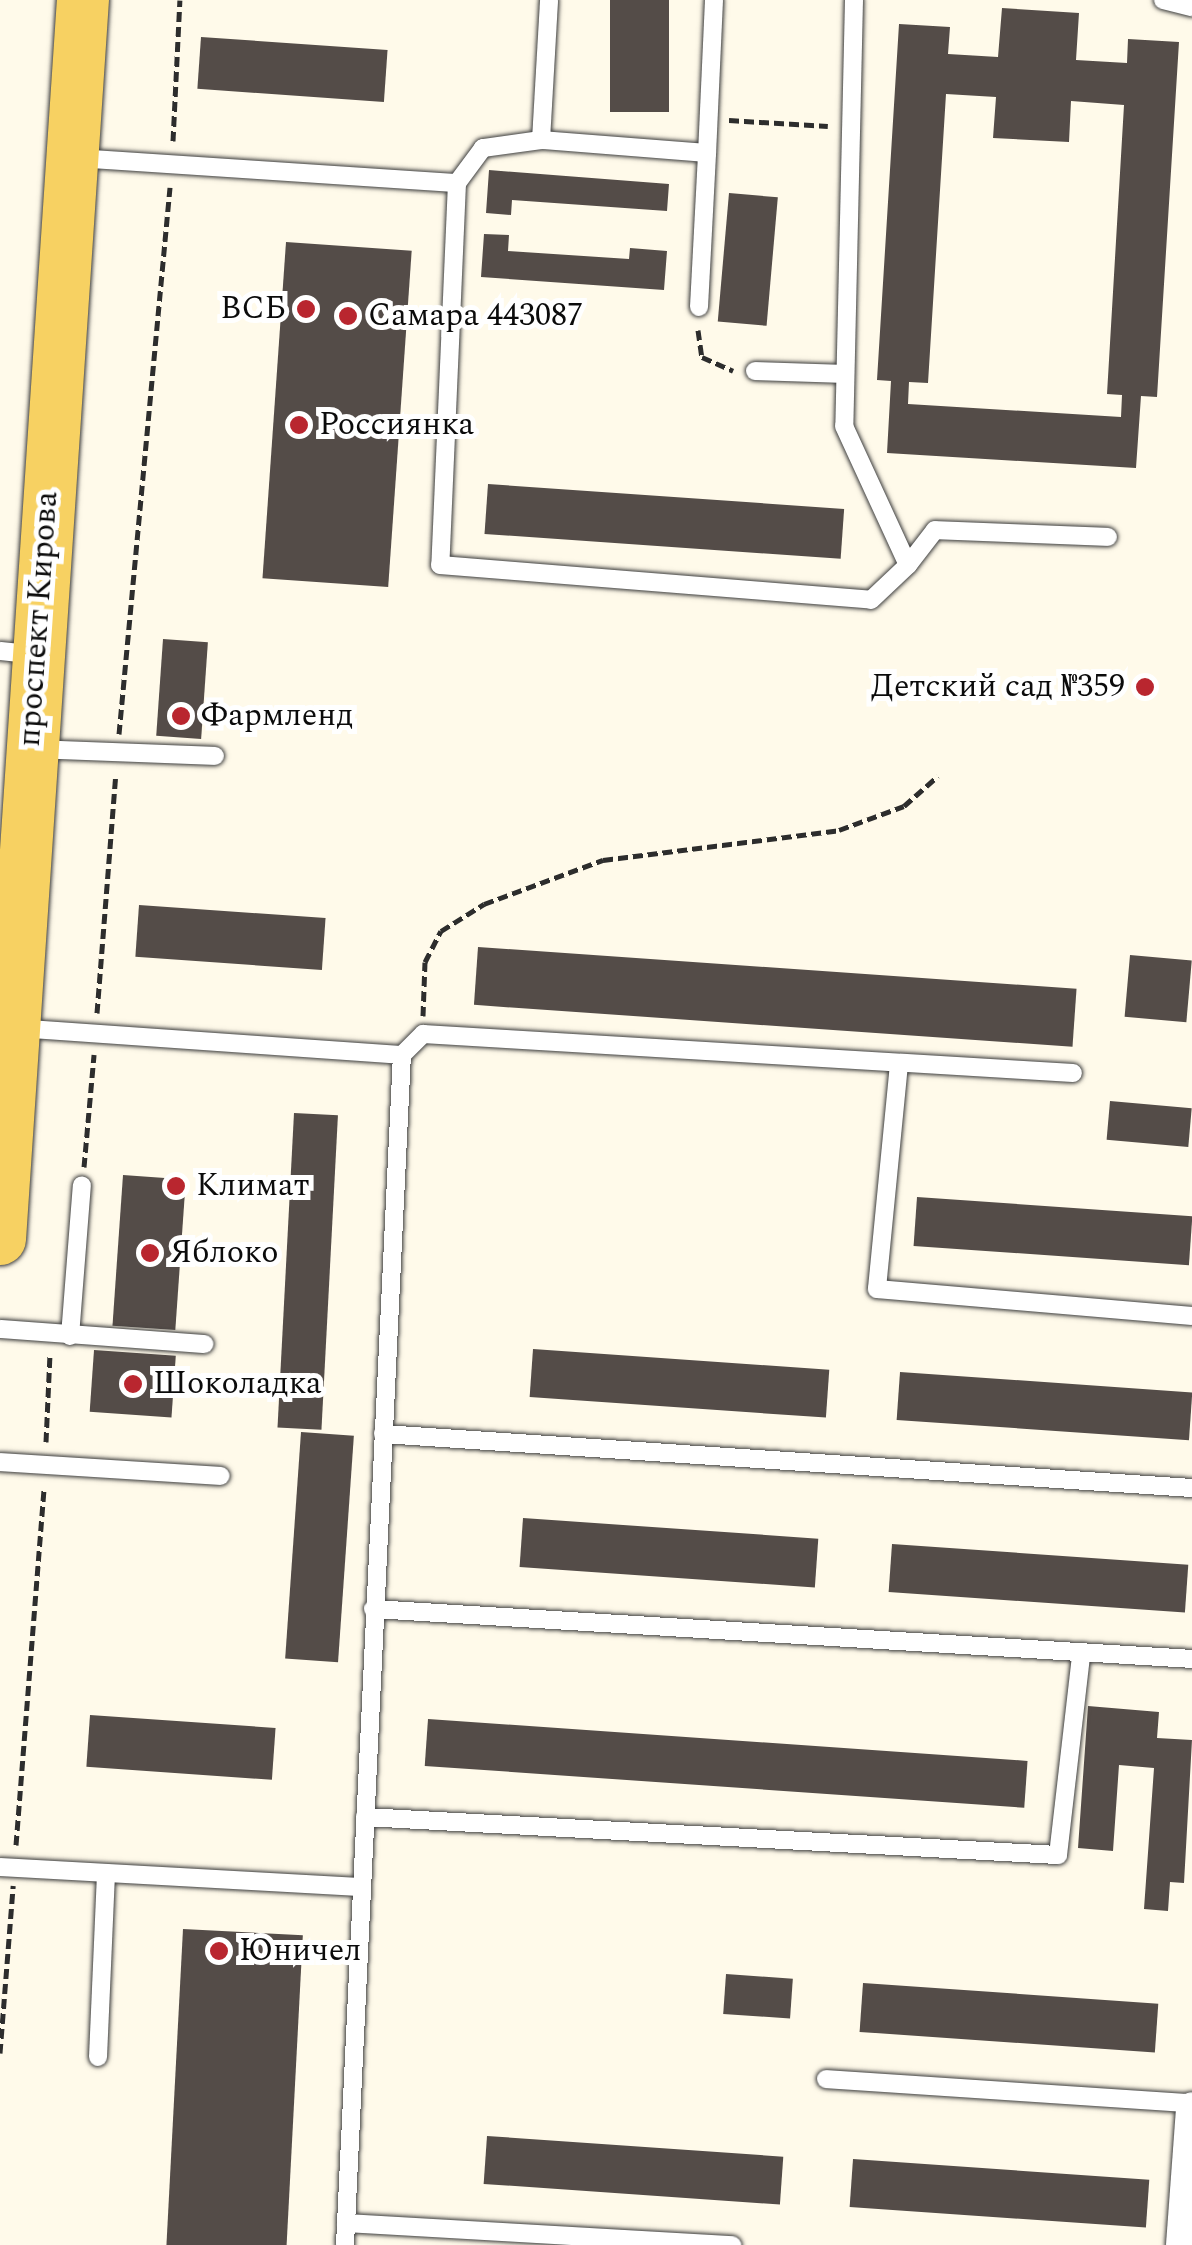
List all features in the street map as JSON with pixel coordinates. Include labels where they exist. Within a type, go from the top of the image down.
[{"type":"main road","name":"проспект Кирова","points":[[0,1239],[11,1028],[9,896],[30,749],[19,653],[72,157],[83,0]]},
{"type":"street","points":[[1182,2245],[1192,2105]]},
{"type":"lane","points":[[541,140],[548,0]]},
{"type":"lane","points":[[699,306],[714,0]]},
{"type":"lane","points":[[854,0],[844,426],[908,565]]},
{"type":"lane","points":[[1163,0],[1192,7]]},
{"type":"lane","points":[[706,153],[541,140],[482,148],[457,184],[440,565],[871,600],[908,565],[936,530],[1108,538]]},
{"type":"lane","points":[[72,157],[457,184]]},
{"type":"lane","points":[[755,371],[845,374]]},
{"type":"lane","points":[[30,749],[215,756]]},
{"type":"lane","points":[[11,1028],[402,1055]]},
{"type":"lane","points":[[346,2245],[402,1055],[422,1034],[1073,1073]]},
{"type":"lane","points":[[899,1064],[877,1289],[1192,1316]]},
{"type":"lane","points":[[61,1335],[82,1185]]},
{"type":"lane","points":[[0,1329],[204,1344]]},
{"type":"lane","points":[[383,1434],[1192,1488]]},
{"type":"lane","points":[[0,1462],[221,1476]]},
{"type":"lane","points":[[374,1608],[1192,1659]]},
{"type":"lane","points":[[365,1817],[1058,1855],[1081,1655]]},
{"type":"lane","points":[[7,1868],[360,1886]]},
{"type":"lane","points":[[98,2056],[106,1873]]},
{"type":"lane","points":[[826,2079],[1192,2105]]},
{"type":"lane","points":[[346,2223],[732,2245]]},
{"type":"path","points":[[82,1185],[172,164],[180,0]]},
{"type":"path","points":[[708,119],[851,128]]},
{"type":"path","points":[[699,306],[702,358],[715,369],[755,371]]},
{"type":"path","points":[[422,1034],[424,962],[441,931],[484,904],[603,860],[839,830],[904,806],[938,776]]},
{"type":"path","points":[[0,2053],[7,1868],[61,1335]]},
{"type":"building","points":[[610,0],[669,0],[669,112],[610,112]]},
{"type":"building","points":[[1002,8],[1079,13],[1076,60],[1127,63],[1128,39],[1179,42],[1157,397],[1141,396],[1136,468],[887,453],[891,381],[877,380],[899,24],[950,27],[948,54],[998,57]],"holes":[[[946,94],[996,97],[993,138],[1069,142],[1071,101],[1124,105],[1107,394],[1122,395],[1121,417],[908,404],[909,382],[928,383]]]},
{"type":"building","points":[[201,37],[388,50],[384,102],[197,89]]},
{"type":"building","points":[[489,170],[669,184],[667,211],[512,200],[511,215],[486,213]]},
{"type":"building","points":[[729,193],[778,197],[767,326],[718,322]]},
{"type":"building","points":[[484,234],[509,235],[508,251],[629,259],[630,248],[667,251],[664,290],[481,277]]},
{"type":"building","points":[[286,242],[412,251],[388,587],[262,578]]},
{"type":"building","points":[[488,484],[844,509],[841,559],[485,534]]},
{"type":"building","points":[[163,639],[208,642],[201,739],[156,736]]},
{"type":"building","points":[[139,905],[326,918],[322,970],[135,957]]},
{"type":"building","points":[[478,947],[1077,989],[1072,1047],[474,1005]]},
{"type":"building","points":[[1130,955],[1192,960],[1186,1022],[1125,1017]]},
{"type":"building","points":[[1110,1101],[1192,1108],[1188,1147],[1107,1140]]},
{"type":"building","points":[[294,1113],[338,1115],[321,1430],[278,1428]]},
{"type":"building","name":"Яблоко","points":[[123,1175],[186,1179],[175,1330],[112,1326]]},
{"type":"building","points":[[917,1197],[1192,1216],[1189,1265],[914,1246]]},
{"type":"building","points":[[533,1349],[829,1370],[826,1418],[530,1397]]},
{"type":"building","name":"Шоколадка","points":[[94,1350],[176,1356],[171,1418],[90,1412]]},
{"type":"building","points":[[900,1372],[1192,1392],[1189,1440],[897,1420]]},
{"type":"building","points":[[301,1432],[354,1436],[338,1662],[285,1658]]},
{"type":"building","points":[[523,1518],[818,1539],[815,1588],[520,1567]]},
{"type":"building","points":[[892,1544],[1188,1565],[1185,1613],[889,1592]]},
{"type":"building","points":[[1088,1706],[1159,1712],[1157,1738],[1192,1740],[1184,1883],[1170,1882],[1168,1911],[1144,1909],[1154,1768],[1119,1765],[1113,1851],[1078,1848]]},
{"type":"building","points":[[90,1715],[276,1728],[272,1780],[86,1767]]},
{"type":"building","points":[[428,1719],[1028,1761],[1024,1808],[425,1766]]},
{"type":"building","points":[[183,1929],[303,1935],[287,2245],[166,2245]]},
{"type":"building","points":[[726,1974],[793,1979],[790,2019],[723,2014]]},
{"type":"building","points":[[863,1983],[1158,2004],[1155,2053],[860,2032]]},
{"type":"building","points":[[487,2136],[783,2157],[780,2205],[484,2184]]},
{"type":"building","points":[[853,2159],[1149,2180],[1146,2228],[850,2207]]},
{"type":"place","name":"ВСБ","points":[[306,309]]},
{"type":"place","name":"Самара 443087","points":[[348,316]]},
{"type":"place","name":"Россиянка","points":[[299,425]]},
{"type":"place","name":"Детский сад №359","points":[[1145,687]]},
{"type":"place","name":"Фармленд","points":[[181,716]]},
{"type":"place","name":"Климат","points":[[176,1186]]},
{"type":"place","name":"Яблоко","points":[[150,1253]]},
{"type":"place","name":"Шоколадка","points":[[133,1384]]},
{"type":"place","name":"Юничел","points":[[219,1951]]}]
